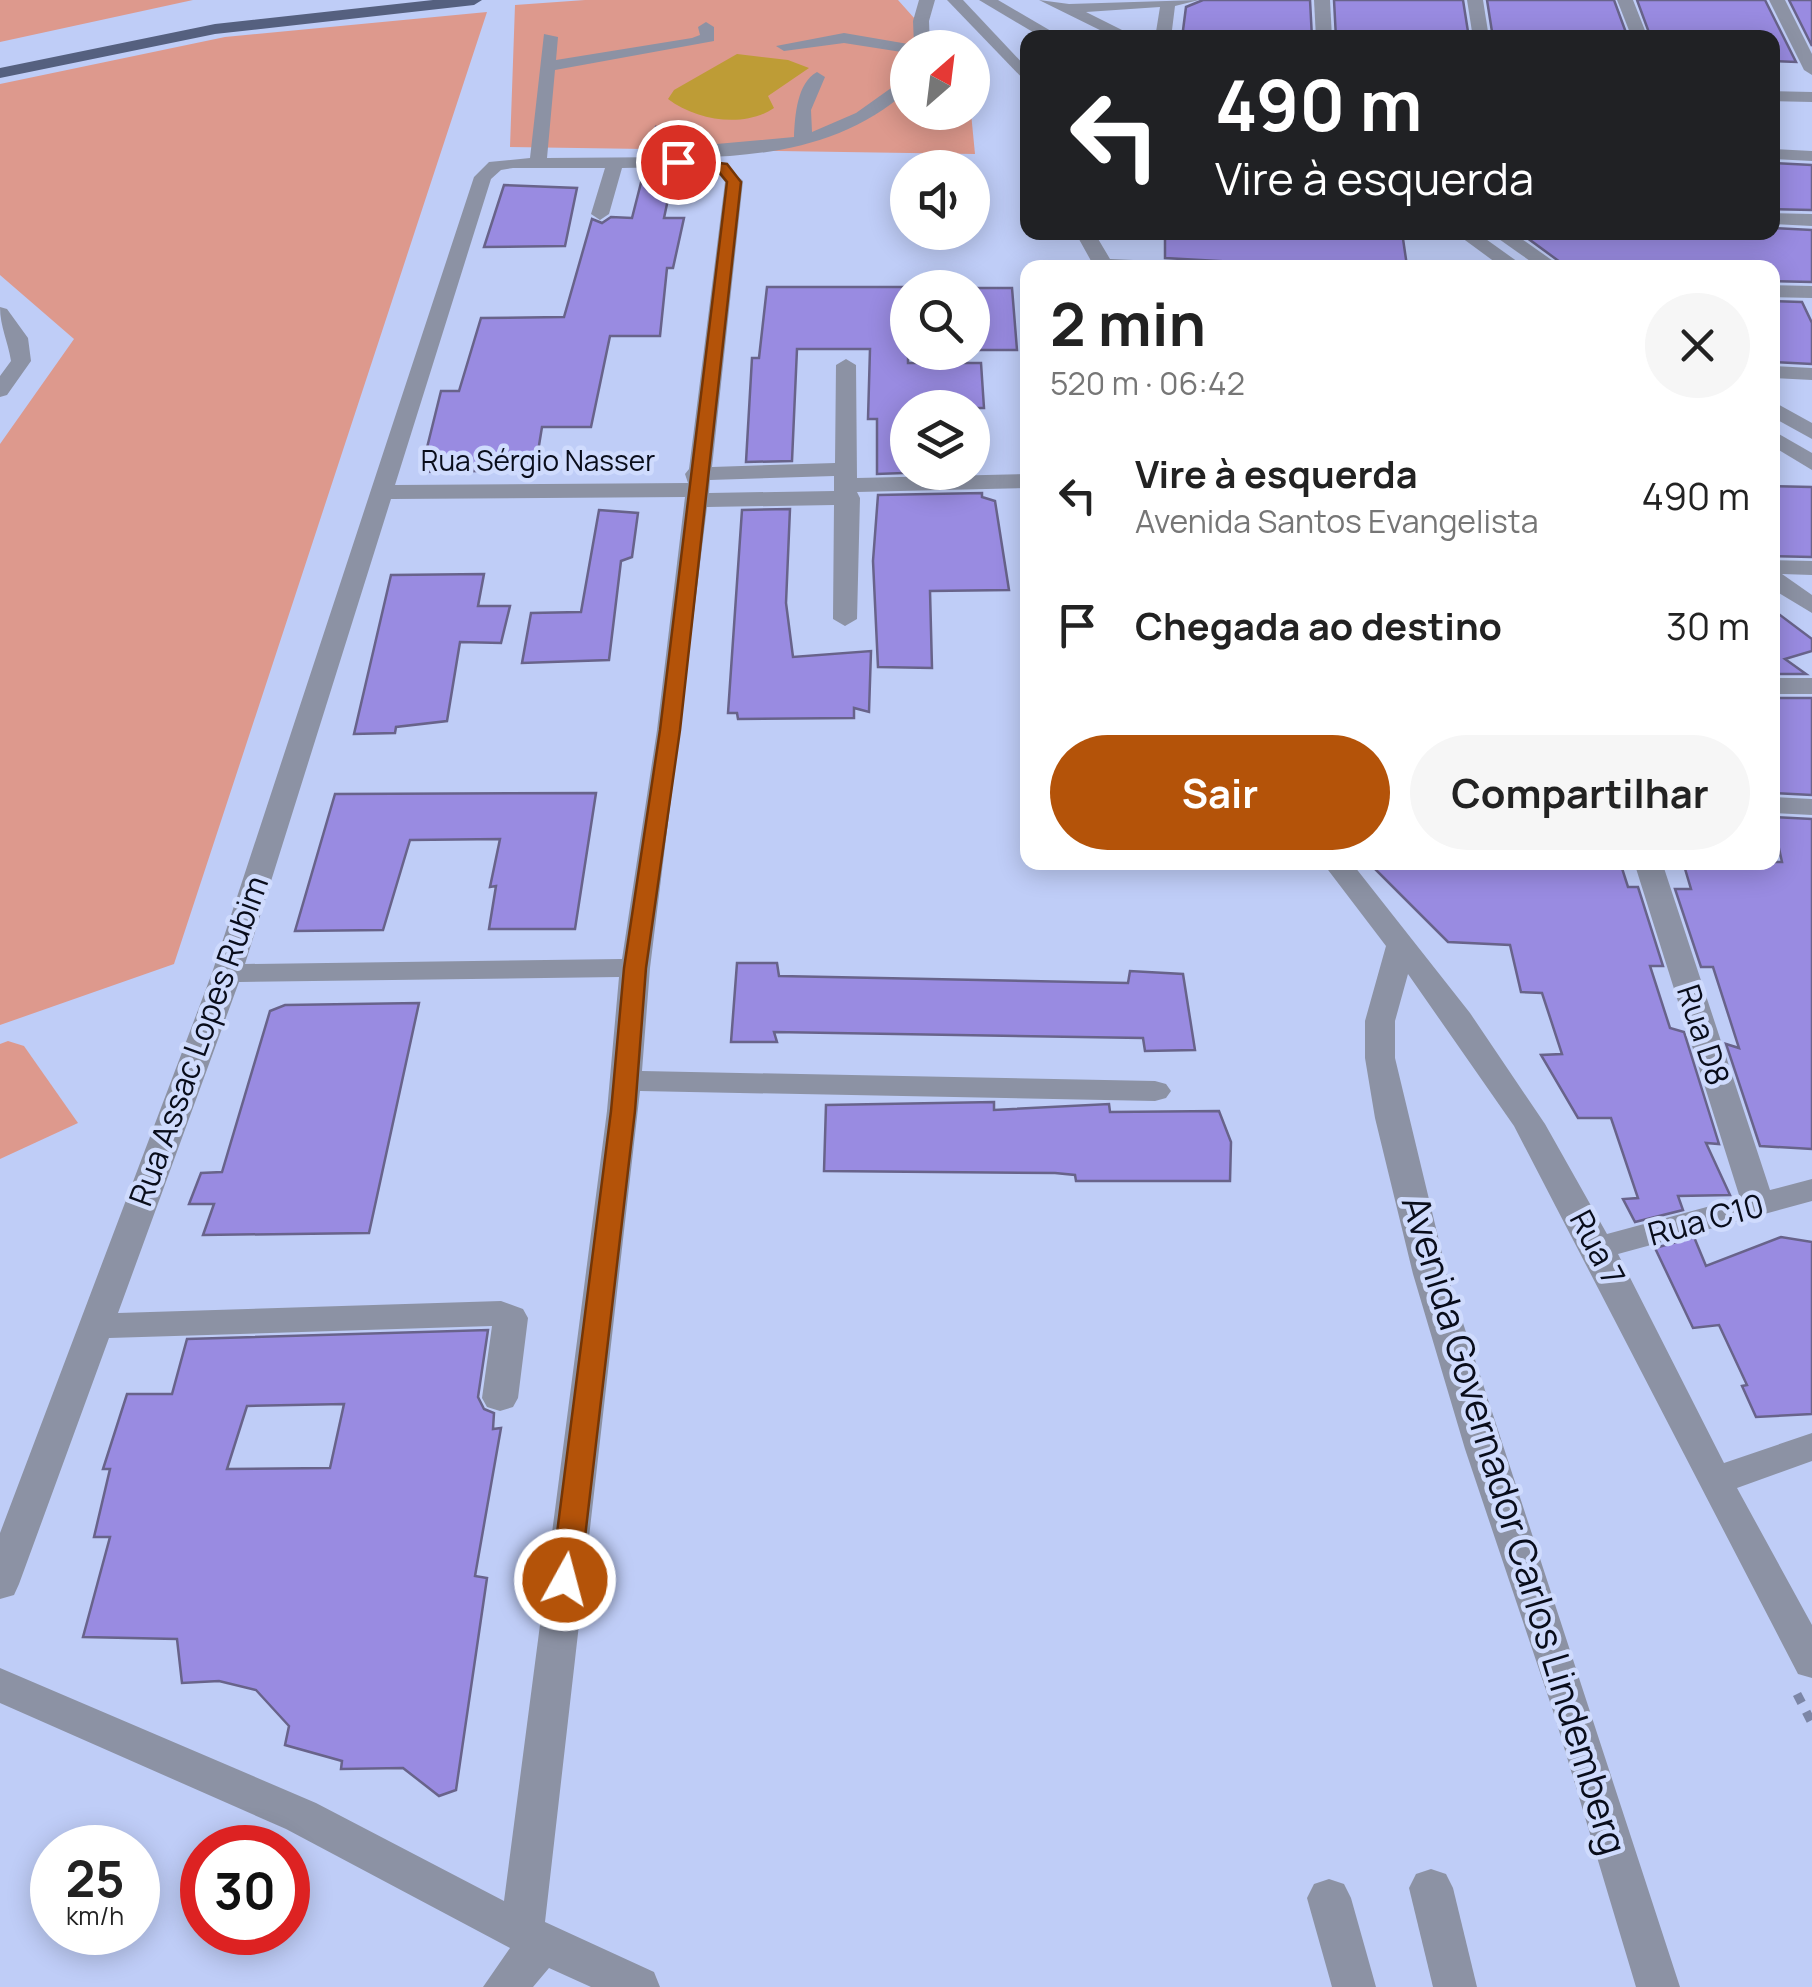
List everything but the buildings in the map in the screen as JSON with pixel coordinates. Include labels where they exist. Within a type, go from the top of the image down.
[{"type":"main road","points":[[0,59],[187,22],[356,0]]},
{"type":"main road","points":[[0,73],[215,29],[474,0]]},
{"type":"street","points":[[921,30],[926,0]]},
{"type":"street","points":[[954,0],[1020,70]]},
{"type":"street","points":[[986,0],[1040,30]]},
{"type":"street","points":[[1046,0],[1112,30]]},
{"type":"street","points":[[1066,9],[1191,0]]},
{"type":"street","points":[[1322,0],[1324,30]]},
{"type":"street","points":[[1475,0],[1480,30]]},
{"type":"street","points":[[1625,0],[1637,30]]},
{"type":"street","points":[[1777,0],[1812,70]]},
{"type":"street","points":[[1165,30],[1168,2]]},
{"type":"street","points":[[547,66],[694,42],[709,36],[706,26]]},
{"type":"street","points":[[540,156],[550,38]]},
{"type":"street","points":[[784,46],[844,38],[890,45]]},
{"type":"street","points":[[803,141],[803,110],[817,77]]},
{"type":"street","points":[[540,156],[702,151],[803,141],[853,122],[890,94]]},
{"type":"street","points":[[1780,96],[1812,97]]},
{"type":"street","points":[[1780,154],[1812,156]]},
{"type":"street","points":[[505,1987],[532,1938],[635,968],[670,730],[695,488],[734,182],[722,167],[540,156]]},
{"type":"street","name":"Rua Assac Lopes Rubim","points":[[0,1584],[227,973],[483,177],[496,166],[540,156]]},
{"type":"street","points":[[600,214],[615,163]]},
{"type":"street","points":[[1780,218],[1812,220]]},
{"type":"street","points":[[1475,240],[1504,260]]},
{"type":"street","points":[[1510,240],[1542,260]]},
{"type":"street","points":[[1780,291],[1812,292]]},
{"type":"street","points":[[0,313],[18,338],[0,391]]},
{"type":"street","points":[[845,619],[846,365]]},
{"type":"street","points":[[1780,372],[1812,374]]},
{"type":"street","points":[[1780,412],[1812,433]]},
{"type":"street","points":[[1780,441],[1812,463]]},
{"type":"street","points":[[1780,461],[1812,463]]},
{"type":"street","name":"Rua Sérgio Nasser","points":[[380,492],[1020,481]]},
{"type":"street","points":[[1780,567],[1812,568]]},
{"type":"street","points":[[1780,584],[1812,606]]},
{"type":"street","points":[[1780,686],[1812,686]]},
{"type":"street","points":[[1780,805],[1812,807]]},
{"type":"street","name":"Rua 7","points":[[1342,870],[1402,944],[1529,1124],[1598,1248],[1714,1481],[1812,1662]]},
{"type":"street","name":"Rua D8","points":[[1651,870],[1759,1207]]},
{"type":"street","name":"Avenida Governador Carlos Lindemberg","points":[[1402,944],[1380,1022],[1380,1058],[1391,1118],[1430,1274],[1482,1449],[1574,1714],[1658,1987]]},
{"type":"street","points":[[227,973],[635,968]]},
{"type":"street","points":[[626,1081],[1155,1091]]},
{"type":"street","name":"Rua C10","points":[[1598,1248],[1812,1190]]},
{"type":"street","points":[[96,1326],[501,1312],[511,1318],[500,1398]]},
{"type":"street","points":[[1714,1481],[1812,1447]]},
{"type":"street","points":[[0,1685],[301,1816],[532,1938],[638,1987]]},
{"type":"street","points":[[1431,1888],[1455,1987]]},
{"type":"street","points":[[1329,1898],[1354,1987]]},
{"type":"shaded area","points":[[0,0],[193,0],[0,42]]},
{"type":"shaded area","points":[[585,0],[898,0],[925,30],[890,30],[890,130],[973,130],[975,150],[890,153],[510,147],[515,5]]},
{"type":"shaded area","points":[[487,12],[174,964],[0,1025],[0,444],[74,339],[0,275],[0,84],[225,37]]},
{"type":"shaded area","points":[[737,54],[788,60],[809,68],[768,96],[774,108],[749,118],[707,117],[668,99],[674,90]]},
{"type":"shaded area","points":[[8,1041],[24,1046],[78,1123],[0,1159],[0,1044]]},
{"type":"route","points":[[565,1580],[623,1111],[635,968],[670,730],[696,474],[734,182],[722,167],[678,162]]}]
